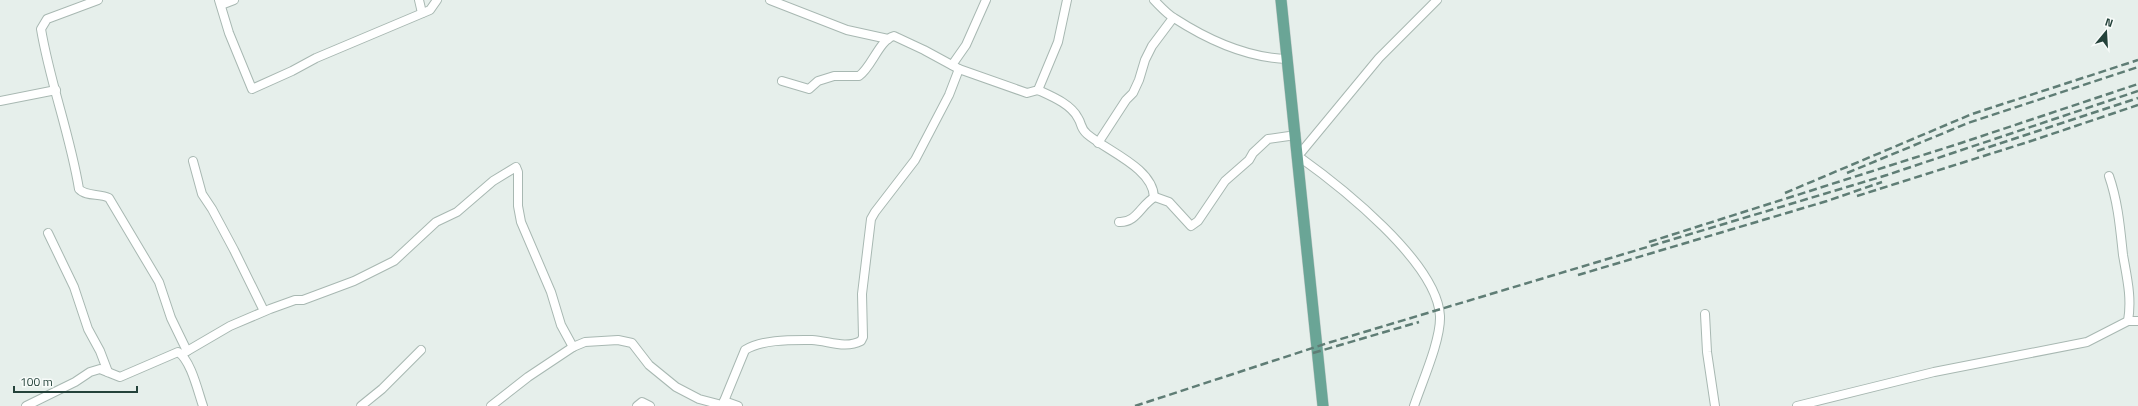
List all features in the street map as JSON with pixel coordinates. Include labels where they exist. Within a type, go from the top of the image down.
[{"type":"main road","points":[[1281,0],[1296,135],[1322,406]]},
{"type":"street","points":[[98,0],[53,16],[47,19],[42,26],[44,45],[72,150],[78,189],[83,192],[104,195],[109,198],[158,282],[192,371],[203,406]]},
{"type":"street","points":[[234,0],[220,2],[252,89],[292,72],[316,58],[430,10],[437,0]]},
{"type":"street","points":[[419,0],[422,13]]},
{"type":"street","points":[[770,0],[847,30],[888,39]]},
{"type":"street","points":[[723,404],[745,350],[752,346],[778,341],[813,340],[853,345],[861,341],[863,337],[862,294],[871,219],[915,160],[949,94],[955,67],[986,0]]},
{"type":"street","points":[[1038,90],[1058,42],[1067,0]]},
{"type":"street","points":[[1154,0],[1173,18],[1233,48],[1262,57],[1288,59]]},
{"type":"street","points":[[1414,406],[1438,336],[1440,316],[1435,297],[1416,264],[1402,245],[1342,188],[1298,156],[1379,58],[1437,0]]},
{"type":"street","points":[[1098,143],[1126,100],[1133,93],[1152,46],[1173,18]]},
{"type":"street","points":[[782,81],[809,89],[818,81],[834,76],[859,76],[868,67],[888,39],[894,36],[898,37],[955,67],[1027,93],[1038,90],[1058,99],[1079,118],[1082,130],[1098,143],[1141,171],[1152,187],[1154,197]]},
{"type":"street","points":[[0,101],[56,90]]},
{"type":"street","points":[[1154,197],[1159,197],[1170,202],[1192,226],[1198,221],[1225,181],[1249,160],[1253,153],[1268,139],[1296,135]]},
{"type":"street","points":[[193,161],[202,194],[231,243],[264,311]]},
{"type":"street","points":[[26,406],[42,402],[90,372],[100,369],[120,378],[175,352],[184,352],[230,326],[264,311],[295,300],[303,300],[354,281],[394,261],[436,222],[458,212],[493,181],[516,167],[518,172],[518,206],[521,222],[551,292],[561,325],[573,347]]},
{"type":"street","points":[[2109,176],[2120,217],[2124,256],[2130,287],[2128,322]]},
{"type":"street","points":[[1119,222],[1126,222],[1135,217],[1154,197]]},
{"type":"street","points":[[48,233],[74,287],[88,329],[100,351],[108,372]]},
{"type":"street","points":[[1705,314],[1707,352],[1715,406]]},
{"type":"street","points":[[1797,406],[1934,372],[2087,342],[2128,322],[2138,321]]},
{"type":"street","points":[[491,406],[528,377],[573,347],[585,342],[627,341],[632,343],[649,365],[676,387],[699,399],[738,406]]},
{"type":"street","points":[[361,406],[421,350]]},
{"type":"street","points":[[637,406],[642,402],[650,406]]},
{"type":"railway","points":[[1785,193],[1972,114],[2138,60]]},
{"type":"railway","points":[[1847,173],[1968,123],[2138,67]]},
{"type":"railway","points":[[1649,242],[1961,143],[2138,84]]},
{"type":"railway","points":[[1135,406],[1331,342],[1887,175],[2138,91]]},
{"type":"railway","points":[[1977,151],[2138,98]]},
{"type":"railway","points":[[1857,196],[2031,141],[2138,105]]},
{"type":"railway","points":[[1578,275],[1827,201],[1882,182]]},
{"type":"railway","points":[[1313,353],[1419,322]]}]
